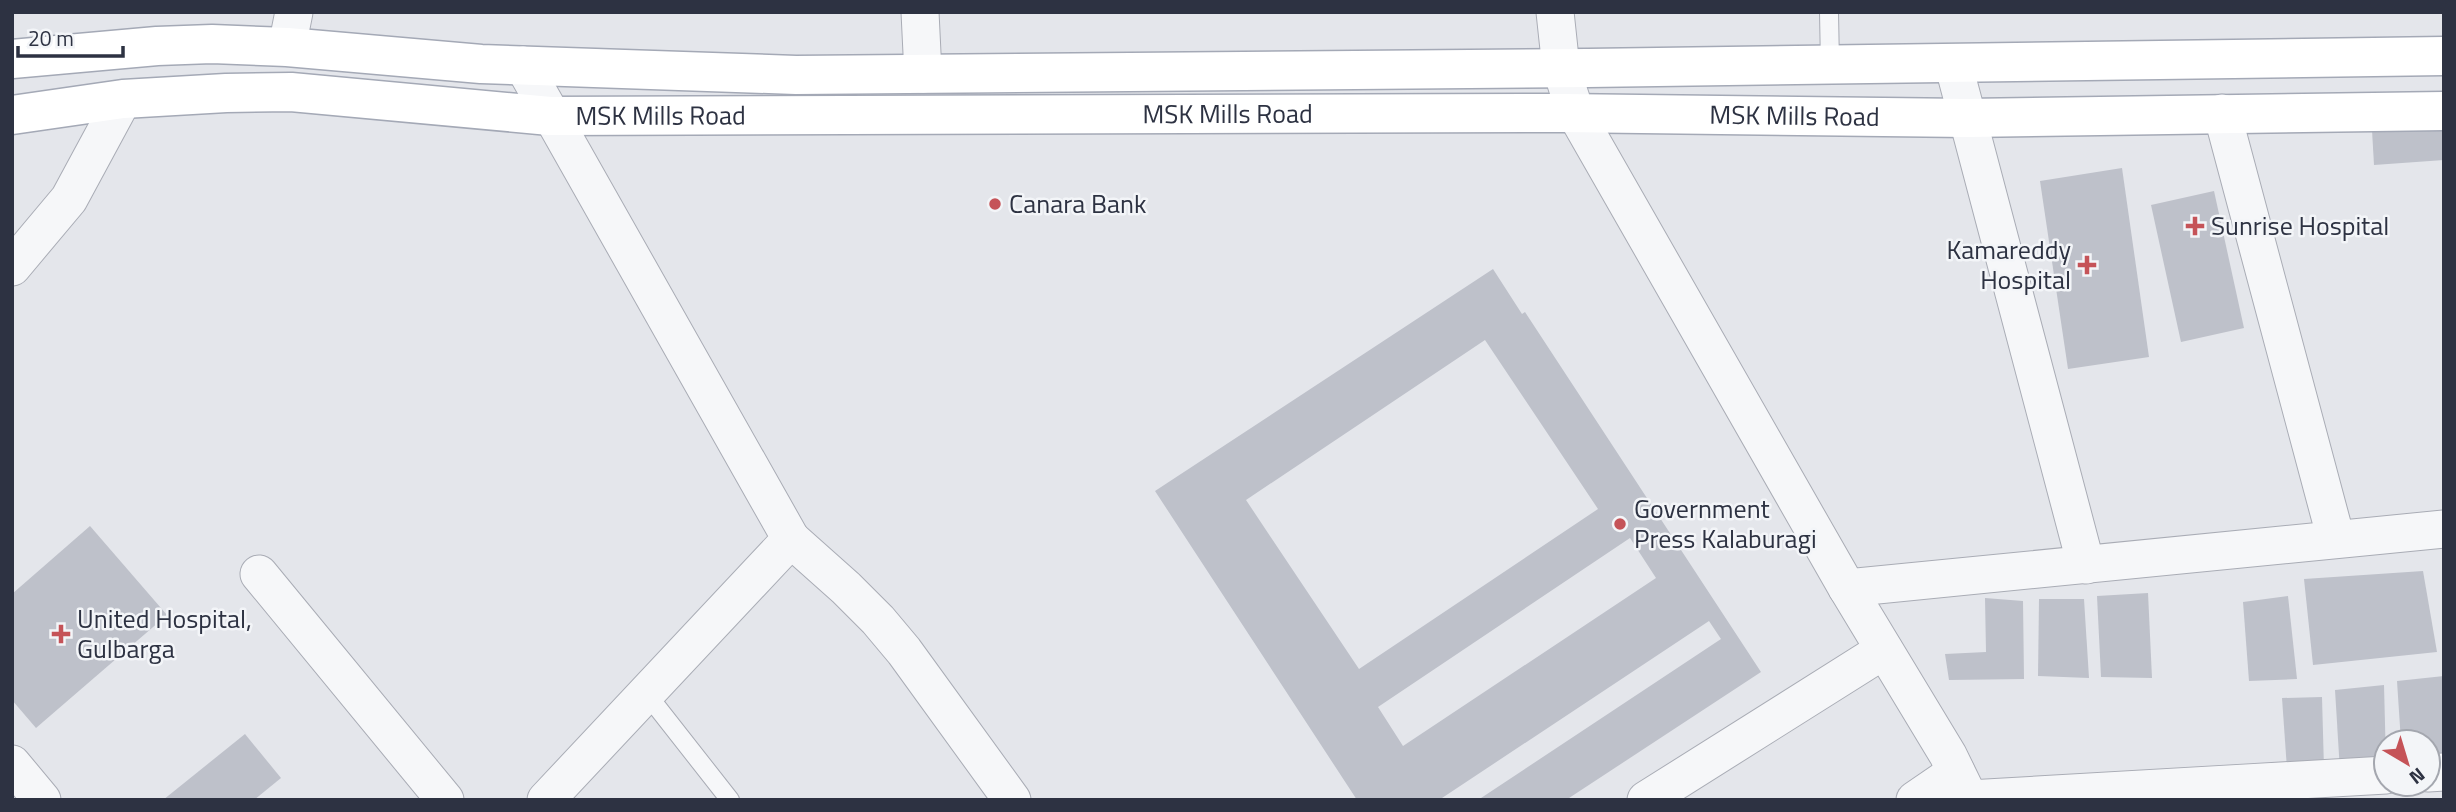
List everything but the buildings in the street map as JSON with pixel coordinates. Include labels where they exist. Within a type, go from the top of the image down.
[{"type":"main road","name":"MSK Mills Road","points":[[12,59],[157,46],[212,44],[291,30],[481,64],[739,74],[1561,68],[2444,56]]},
{"type":"main road","name":"MSK Mills Road","points":[[12,115],[123,99],[291,92],[550,116],[1576,114],[1967,118],[2444,111]]},
{"type":"street","points":[[920,12],[923,74]]},
{"type":"street","points":[[1555,12],[1561,68],[1576,114],[1965,790]]},
{"type":"street","points":[[1953,63],[2086,565]]},
{"type":"street","points":[[523,65],[791,539],[878,620],[904,651],[1012,800]]},
{"type":"street","points":[[12,267],[69,199],[123,99]]},
{"type":"street","points":[[2222,113],[2336,540]]},
{"type":"street","points":[[1847,589],[2444,529]]},
{"type":"street","points":[[546,800],[791,539]]},
{"type":"street","points":[[258,574],[445,800]]},
{"type":"street","points":[[1646,800],[1884,650]]},
{"type":"street","points":[[12,764],[42,800]]},
{"type":"street","points":[[1915,800],[1965,790],[2372,775]]},
{"type":"lane","points":[[1829,12],[1830,65]]},
{"type":"lane","points":[[646,693],[730,800]]},
{"type":"place","name":"Canara Bank","points":[[995,204]]},
{"type":"place","name":"Sunrise Hospital","points":[[2195,226]]},
{"type":"place","name":"Kamareddy Hospital","points":[[2087,265]]},
{"type":"place","name":"Government Press Kalaburagi","points":[[1620,524]]},
{"type":"place","name":"United Hospital, Gulbarga","points":[[61,634]]}]
